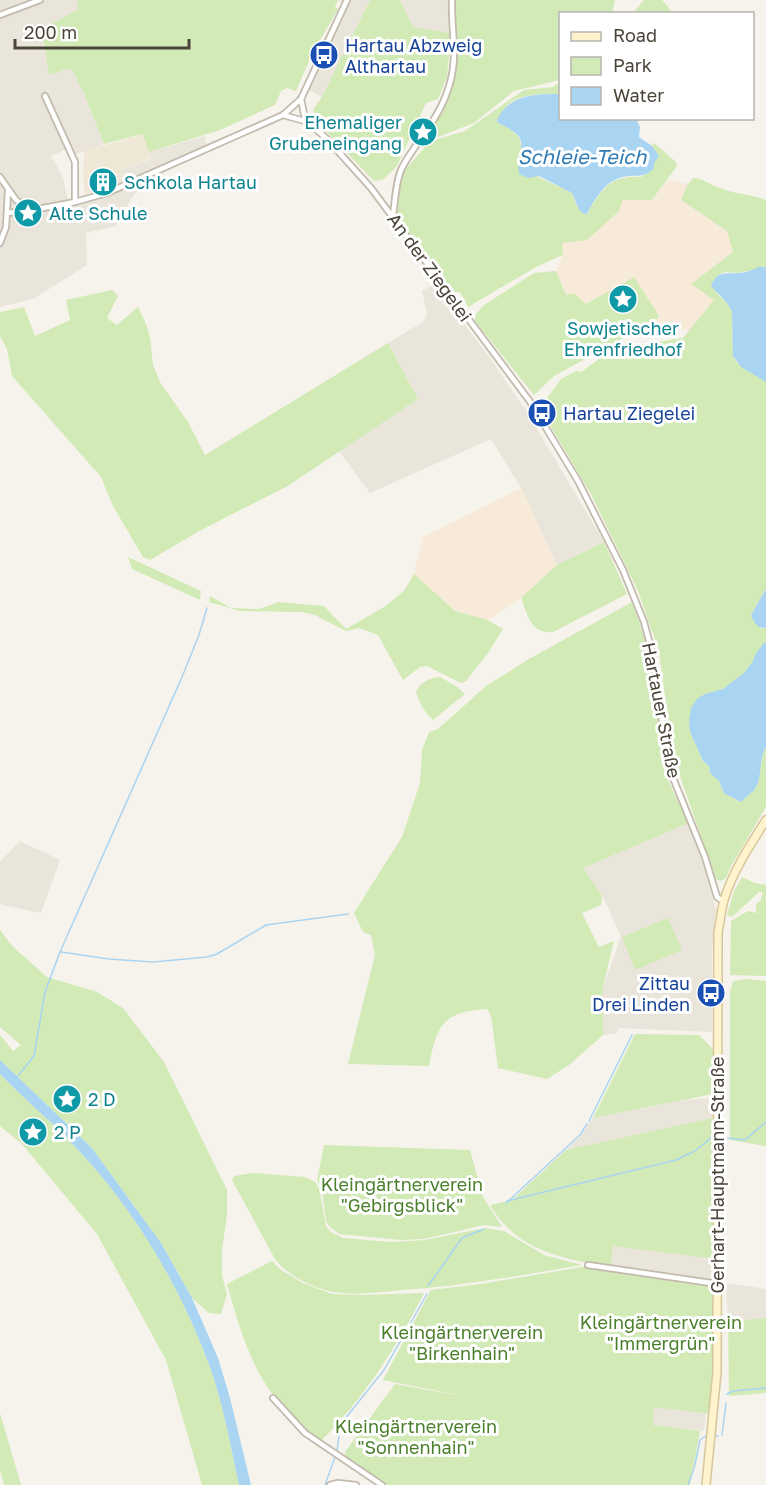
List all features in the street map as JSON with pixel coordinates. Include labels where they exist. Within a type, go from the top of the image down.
[{"type":"main road","name":"Gerhart-Hauptmann-Straße","points":[[706,1485],[717,1372],[718,933],[724,902],[744,856],[766,820]]},
{"type":"street","points":[[0,15],[40,0]]},
{"type":"street","points":[[0,177],[8,191],[24,207],[38,209],[75,202],[107,193],[283,115],[301,99],[347,0]]},
{"type":"street","points":[[393,215],[401,168],[436,116],[453,73],[455,50],[452,0]]},
{"type":"street","points":[[45,96],[75,162],[75,202]]},
{"type":"street","points":[[283,115],[305,119],[301,99]]},
{"type":"street","name":"An der Ziegelei","points":[[305,119],[327,139],[393,215],[544,423]]},
{"type":"street","points":[[0,243],[6,227],[8,191]]},
{"type":"street","points":[[8,213],[16,212],[24,207]]},
{"type":"street","name":"Hartauer Straße","points":[[544,423],[578,481],[635,597],[652,652],[669,768],[701,847],[717,897],[724,902]]},
{"type":"street","points":[[588,1265],[718,1284]]},
{"type":"street","points":[[273,1398],[305,1433],[375,1483],[382,1485]]},
{"type":"street","points":[[330,1485],[338,1483],[356,1485]]},
{"type":"shaded area","points":[[0,0],[77,0],[80,8],[49,75],[71,68],[83,91],[104,144],[74,155],[69,148],[51,156],[63,177],[69,206],[84,203],[125,187],[120,170],[151,159],[149,152],[205,136],[206,145],[162,165],[164,178],[134,194],[116,226],[86,233],[87,265],[33,299],[0,307]]},
{"type":"shaded area","points":[[338,0],[370,0],[322,97],[309,90],[348,5]]},
{"type":"shaded area","points":[[400,0],[452,0],[451,33],[413,27]]},
{"type":"shaded area","points":[[144,134],[151,158],[120,170],[124,181],[85,196],[84,151]]},
{"type":"shaded area","points":[[668,180],[688,184],[681,200],[727,231],[733,252],[691,284],[714,300],[690,330],[650,327],[659,316],[586,304],[574,293],[566,295],[556,271],[563,255],[562,243],[623,200],[652,200]]},
{"type":"shaded area","points":[[434,284],[490,358],[527,412],[604,542],[557,565],[521,488],[491,439],[370,493],[339,451],[418,399],[388,343],[423,322],[427,313],[422,291]]},
{"type":"shaded area","points":[[521,488],[557,565],[521,598],[488,620],[455,611],[414,574],[423,537]]},
{"type":"shaded area","points":[[689,823],[716,910],[712,949],[712,1032],[619,1028],[615,1034],[603,1035],[603,987],[621,937],[602,895],[583,868]]},
{"type":"shaded area","points":[[20,841],[60,860],[41,913],[2,905],[0,902],[0,862]]},
{"type":"shaded area","points":[[712,1098],[712,1118],[566,1150],[581,1136],[593,1118],[685,1100]]},
{"type":"shaded area","points":[[613,1245],[716,1259],[716,1283],[611,1267]]},
{"type":"shaded area","points":[[726,1283],[766,1289],[766,1318],[728,1321]]},
{"type":"shaded area","points":[[654,1406],[706,1413],[704,1431],[653,1425]]},
{"type":"green space","points":[[77,0],[338,0],[335,7],[338,9],[312,54],[296,91],[287,88],[281,91],[275,105],[220,130],[149,152],[143,134],[104,144],[83,91],[71,68],[49,75],[42,29],[79,9]]},
{"type":"green space","points":[[370,0],[400,0],[413,27],[451,33],[447,77],[438,99],[426,103],[397,166],[384,179],[374,181],[321,126],[313,110],[322,97]]},
{"type":"green space","points":[[454,0],[615,0],[612,12],[559,12],[559,80],[514,91],[474,123],[438,137],[413,151],[441,106],[452,80],[457,55]]},
{"type":"green space","points":[[644,0],[662,0],[672,12],[634,12]]},
{"type":"green space","points":[[559,83],[559,94],[531,95],[514,101],[501,113],[498,123],[512,130],[519,139],[521,149],[517,164],[572,193],[576,205],[586,215],[608,186],[621,179],[641,177],[654,164],[655,151],[652,146],[654,143],[676,162],[677,166],[652,200],[623,200],[618,212],[587,240],[562,243],[563,255],[536,267],[468,307],[460,292],[452,292],[398,216],[396,210],[403,172],[426,146],[438,139],[465,131],[524,90],[553,87]]},
{"type":"green space","points":[[693,178],[725,190],[766,200],[766,267],[737,273],[725,272],[718,275],[717,294],[732,311],[733,355],[736,362],[766,382],[766,589],[751,615],[761,628],[766,628],[766,643],[759,649],[749,668],[738,679],[719,691],[705,694],[689,721],[690,732],[703,761],[709,766],[710,773],[719,781],[724,793],[740,802],[754,791],[766,747],[766,807],[726,878],[721,881],[716,879],[673,756],[659,651],[638,591],[592,496],[540,408],[561,379],[576,371],[581,372],[613,349],[683,338],[714,300],[691,284],[733,252],[727,231],[681,200]]},
{"type":"green space","points":[[556,271],[566,295],[574,293],[586,304],[634,277],[659,316],[650,327],[638,330],[554,376],[534,395],[475,321],[476,314],[484,305],[534,273]]},
{"type":"green space","points":[[112,290],[118,296],[107,318],[117,325],[138,307],[150,337],[153,365],[160,382],[188,422],[205,455],[388,343],[418,399],[286,487],[201,530],[150,560],[143,557],[113,506],[101,477],[12,376],[7,349],[0,336],[0,312],[24,307],[35,336],[70,320],[66,300]]},
{"type":"green space","points":[[604,542],[627,594],[553,632],[545,632],[535,627],[528,617],[521,598],[557,565]]},
{"type":"green space","points":[[128,557],[201,591],[200,600],[132,569]]},
{"type":"green space","points":[[414,574],[455,611],[488,620],[503,629],[466,681],[461,683],[427,666],[420,667],[403,680],[378,635],[359,628],[346,631],[315,615],[301,612],[240,611],[209,602],[210,596],[231,608],[259,609],[279,602],[324,606],[346,629],[384,607],[404,591]]},
{"type":"green space","points":[[632,602],[651,665],[664,768],[689,823],[583,868],[602,895],[601,905],[582,913],[599,947],[614,941],[603,987],[603,1035],[569,1065],[547,1079],[498,1068],[491,1016],[487,1009],[460,1013],[444,1023],[435,1040],[429,1066],[348,1064],[375,955],[371,935],[363,932],[354,913],[402,837],[420,783],[422,750],[429,732],[438,729],[486,686],[529,659]]},
{"type":"green space","points":[[440,677],[465,694],[433,720],[427,714],[416,692],[426,681]]},
{"type":"green space","points":[[742,877],[766,885],[766,976],[730,975],[731,921],[748,911],[756,913],[756,904],[763,893],[759,892],[732,917],[727,915],[734,891]]},
{"type":"green space","points":[[668,918],[682,950],[635,970],[622,937]]},
{"type":"green space","points":[[0,930],[12,946],[47,977],[97,992],[123,1008],[164,1062],[227,1190],[222,1276],[227,1294],[221,1314],[209,1313],[192,1298],[161,1243],[91,1147],[0,1060],[0,1035],[13,1051],[21,1045],[0,1027]]},
{"type":"green space","points":[[746,979],[766,981],[766,1146],[730,1140],[730,992],[733,981]]},
{"type":"green space","points":[[635,1034],[699,1035],[713,1049],[713,1076],[711,1077],[713,1094],[593,1118]]},
{"type":"green space","points":[[0,1074],[81,1153],[120,1200],[155,1252],[184,1306],[208,1362],[222,1407],[239,1485],[202,1485],[166,1360],[97,1234],[21,1143],[0,1126]]},
{"type":"green space","points":[[712,1118],[716,1259],[613,1246],[611,1267],[558,1256],[527,1243],[513,1233],[490,1205],[512,1200],[566,1150]]},
{"type":"green space","name":"Kleingärtnerverein \"Gebirgsblick\"","points":[[324,1145],[470,1150],[483,1197],[502,1227],[484,1225],[424,1239],[401,1240],[339,1234],[326,1221],[322,1189],[317,1180]]},
{"type":"green space","points":[[253,1173],[305,1177],[315,1182],[319,1188],[326,1226],[331,1232],[343,1238],[391,1242],[425,1240],[485,1228],[504,1231],[544,1255],[582,1265],[448,1286],[360,1294],[326,1290],[294,1276],[275,1259],[232,1180],[234,1176]]},
{"type":"green space","points":[[272,1261],[281,1270],[303,1283],[332,1294],[424,1293],[378,1372],[351,1408],[320,1442],[284,1408],[265,1384],[245,1342],[227,1284]]},
{"type":"green space","points":[[588,1266],[716,1286],[716,1372],[712,1414],[654,1407],[653,1425],[700,1431],[690,1485],[386,1485],[346,1458],[345,1452],[395,1384],[474,1398],[383,1380],[431,1290]]},
{"type":"green space","points":[[766,1318],[766,1393],[729,1396],[728,1321]]},
{"type":"green space","points":[[0,1413],[21,1485],[4,1485],[0,1470]]},
{"type":"water","name":"Schleie-Teich","points":[[542,94],[559,94],[559,120],[636,120],[640,127],[639,137],[652,146],[659,156],[654,163],[654,168],[647,174],[623,177],[610,183],[586,215],[579,210],[572,193],[539,176],[528,178],[519,174],[520,139],[517,134],[498,123],[497,120],[502,111],[516,100]]},
{"type":"water","points":[[766,267],[766,382],[741,367],[733,356],[732,311],[711,286],[719,275],[743,273]]},
{"type":"water","points":[[766,589],[766,628],[756,624],[751,615]]},
{"type":"water","points":[[766,643],[766,747],[754,791],[741,802],[724,793],[719,781],[710,773],[709,766],[703,761],[690,732],[689,721],[691,708],[697,699],[723,689],[744,673]]},
{"type":"water","points":[[0,1060],[91,1147],[161,1243],[192,1298],[218,1358],[251,1485],[239,1485],[222,1407],[208,1362],[184,1306],[155,1252],[120,1200],[81,1153],[0,1074]]},
{"type":"waterway","points":[[17,1077],[34,1056],[45,992],[60,952],[182,677],[207,608]]},
{"type":"waterway","points":[[61,952],[153,962],[207,957],[217,954],[266,925],[348,914]]},
{"type":"waterway","points":[[589,1121],[632,1035]]},
{"type":"waterway","points":[[727,1138],[745,1140],[766,1122]]},
{"type":"waterway","points":[[506,1203],[580,1135],[587,1124]]},
{"type":"waterway","points":[[507,1201],[676,1160],[695,1151],[711,1138]]},
{"type":"waterway","points":[[428,1286],[462,1238],[484,1229]]},
{"type":"waterway","points":[[337,1452],[340,1425],[384,1370],[427,1294]]},
{"type":"waterway","points":[[727,1394],[733,1391],[766,1388]]},
{"type":"waterway","points":[[722,1435],[726,1403]]},
{"type":"waterway","points":[[688,1485],[700,1440],[707,1435]]},
{"type":"waterway","points":[[325,1485],[335,1457]]},
{"type":"place","name":"Hartau Abzweig Althartau","points":[[324,55]]},
{"type":"place","name":"Ehemaliger Grubeneingang","points":[[423,132]]},
{"type":"place","name":"Schkola Hartau","points":[[103,182]]},
{"type":"place","name":"Alte Schule","points":[[28,213]]},
{"type":"place","name":"Sowjetischer Ehrenfriedhof","points":[[623,299]]},
{"type":"place","name":"Hartau Ziegelei","points":[[542,413]]},
{"type":"place","name":"Zittau Drei Linden","points":[[711,993]]},
{"type":"place","name":"2 D","points":[[67,1099]]},
{"type":"place","name":"2 P","points":[[33,1132]]},
{"type":"park label","name":"Kleingärtnerverein \"Immergrün\"","points":[[661,1332]]},
{"type":"park label","name":"Kleingärtnerverein \"Birkenhain\"","points":[[462,1342]]},
{"type":"park label","name":"Kleingärtnerverein \"Sonnenhain\"","points":[[416,1436]]}]
